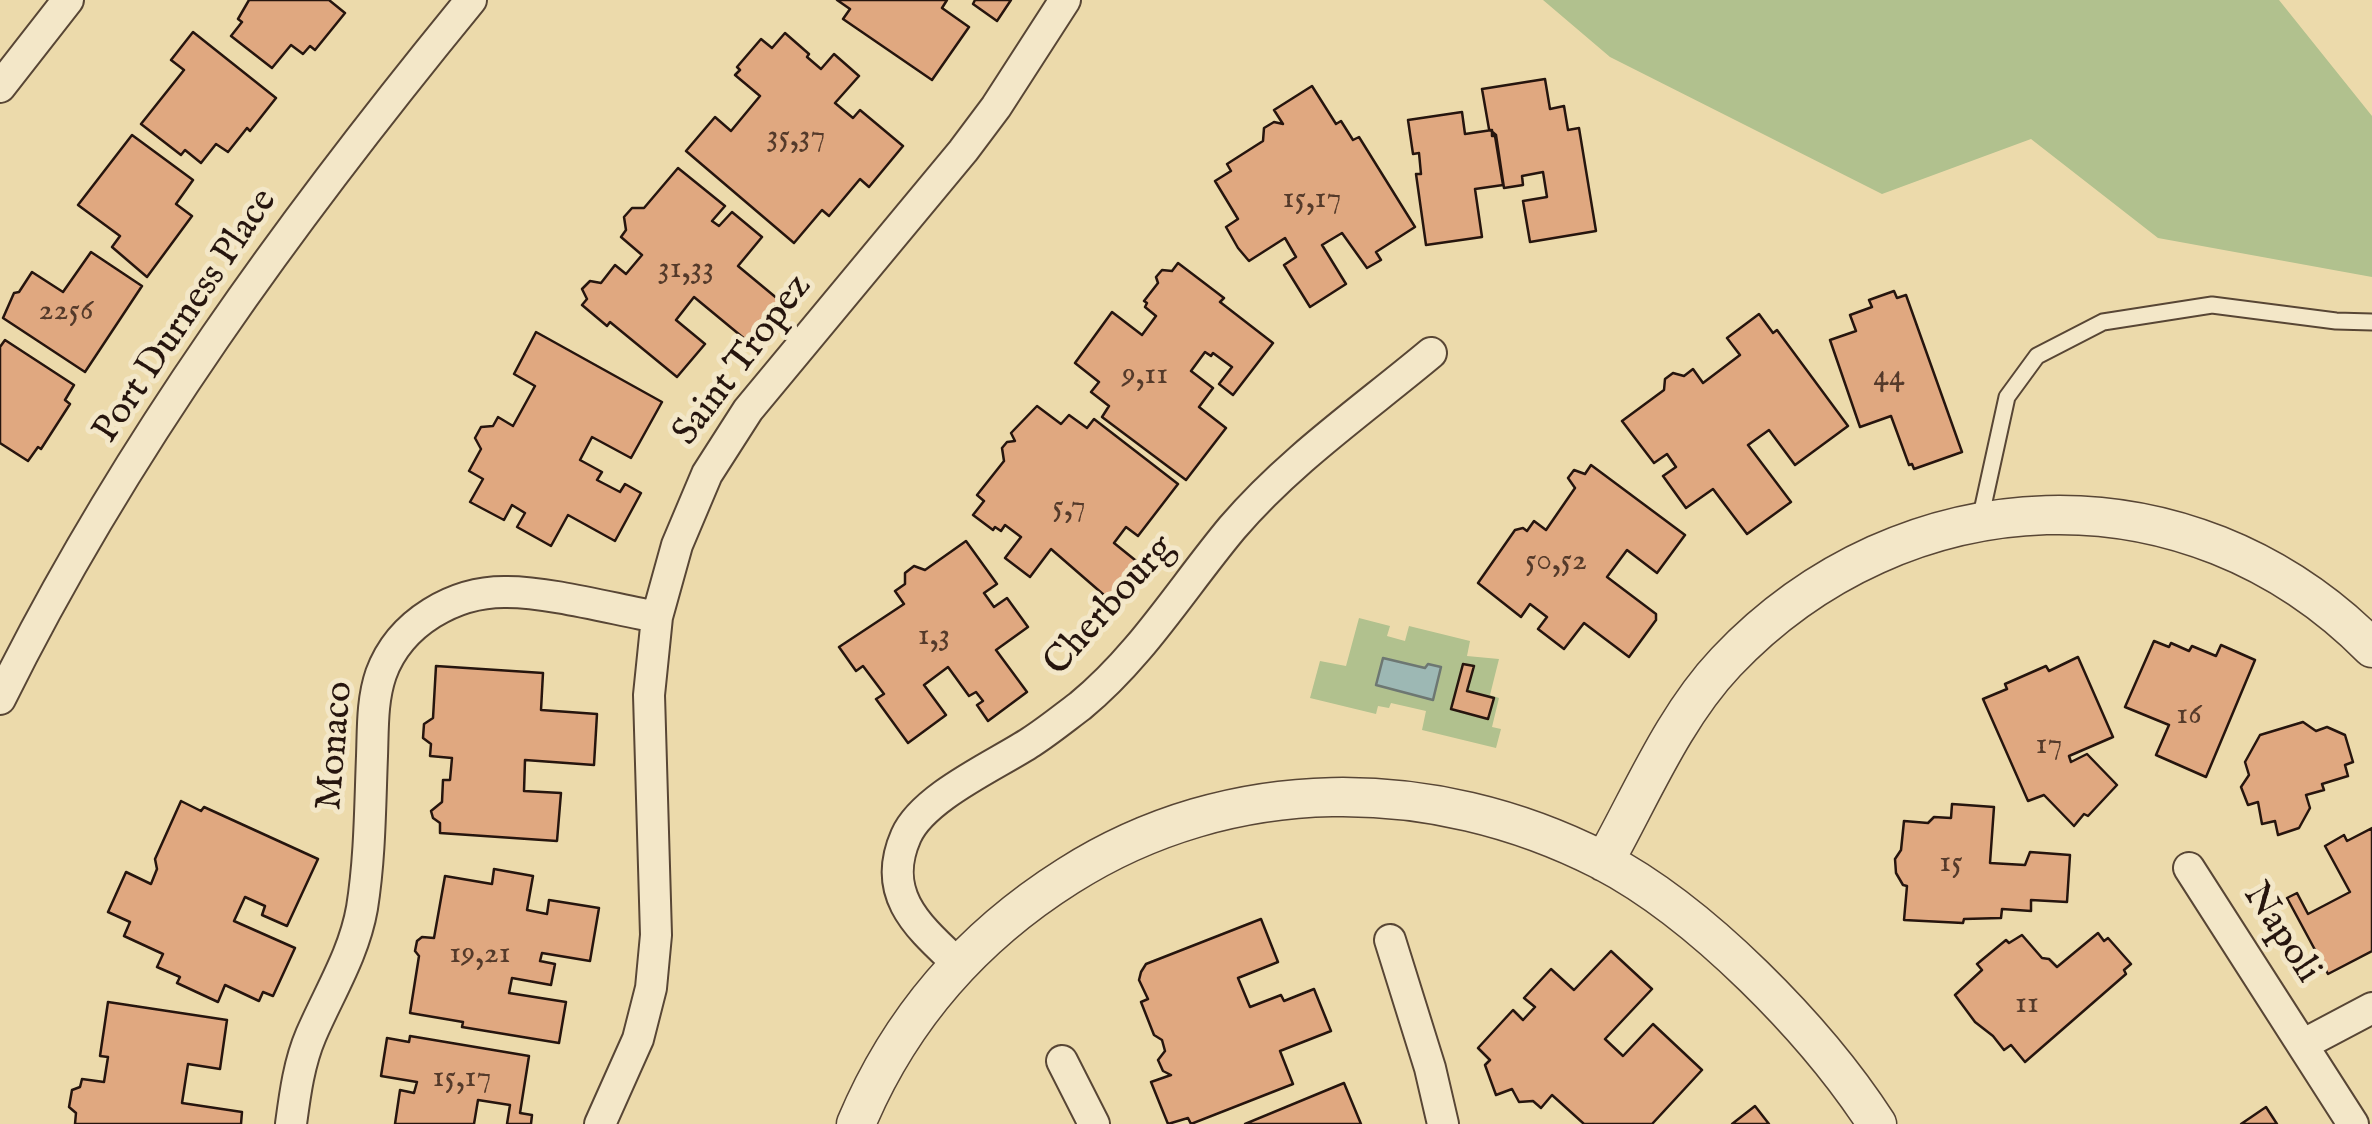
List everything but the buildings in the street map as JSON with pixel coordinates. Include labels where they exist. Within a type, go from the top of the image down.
[{"type":"street","points":[[0,88],[68,0]]},
{"type":"street","name":"Port Durness Place","points":[[0,700],[62,580],[263,268],[373,119],[472,0]]},
{"type":"street","name":"Saint Tropez","points":[[600,1124],[638,1039],[651,988],[656,935],[650,695],[657,617],[676,545],[707,474],[748,410],[963,151],[1065,0]]},
{"type":"street","name":"Cherbourg","points":[[958,964],[917,925],[898,882],[898,857],[907,833],[922,812],[1036,740],[1082,704],[1126,663],[1233,527],[1278,480],[1431,353]]},
{"type":"street","points":[[1604,862],[1682,720],[1724,665],[1773,616],[1830,576],[1870,555],[1935,530],[1980,520],[2048,514],[2095,515],[2179,532],[2228,548],[2290,580],[2346,621],[2372,648]]},
{"type":"street","name":"Monaco","points":[[291,1124],[296,1087],[310,1038],[345,965],[360,922],[367,876],[374,704],[382,671],[399,642],[423,618],[453,601],[485,592],[513,592],[657,617]]},
{"type":"street","points":[[856,1124],[912,1020],[958,964],[1030,900],[1100,855],[1151,832],[1204,814],[1259,802],[1315,796],[1426,801],[1481,813],[1534,830],[1604,862],[1658,896],[1733,957],[1802,1026],[1878,1124]]},
{"type":"street","name":"Napoli","points":[[2188,868],[2353,1124]]},
{"type":"street","points":[[1390,940],[1444,1124]]},
{"type":"street","name":"Napoli","points":[[2304,1044],[2372,1008]]},
{"type":"street","points":[[1062,1062],[1094,1124]]},
{"type":"lane","points":[[1980,520],[2007,397],[2037,356],[2103,322],[2212,305],[2336,322],[2372,322]]},
{"type":"green space","points":[[1543,0],[2279,0],[2372,116],[2372,277],[2158,238],[2031,139],[1882,194],[1610,57]]},
{"type":"green space","points":[[1359,618],[1390,626],[1387,636],[1405,641],[1409,626],[1470,641],[1467,656],[1499,659],[1490,695],[1499,698],[1492,727],[1501,729],[1496,748],[1422,730],[1426,711],[1391,703],[1389,708],[1378,706],[1376,714],[1310,698],[1320,661],[1346,666]]},
{"type":"water","points":[[1383,658],[1425,668],[1428,664],[1441,667],[1433,700],[1376,685]]}]
